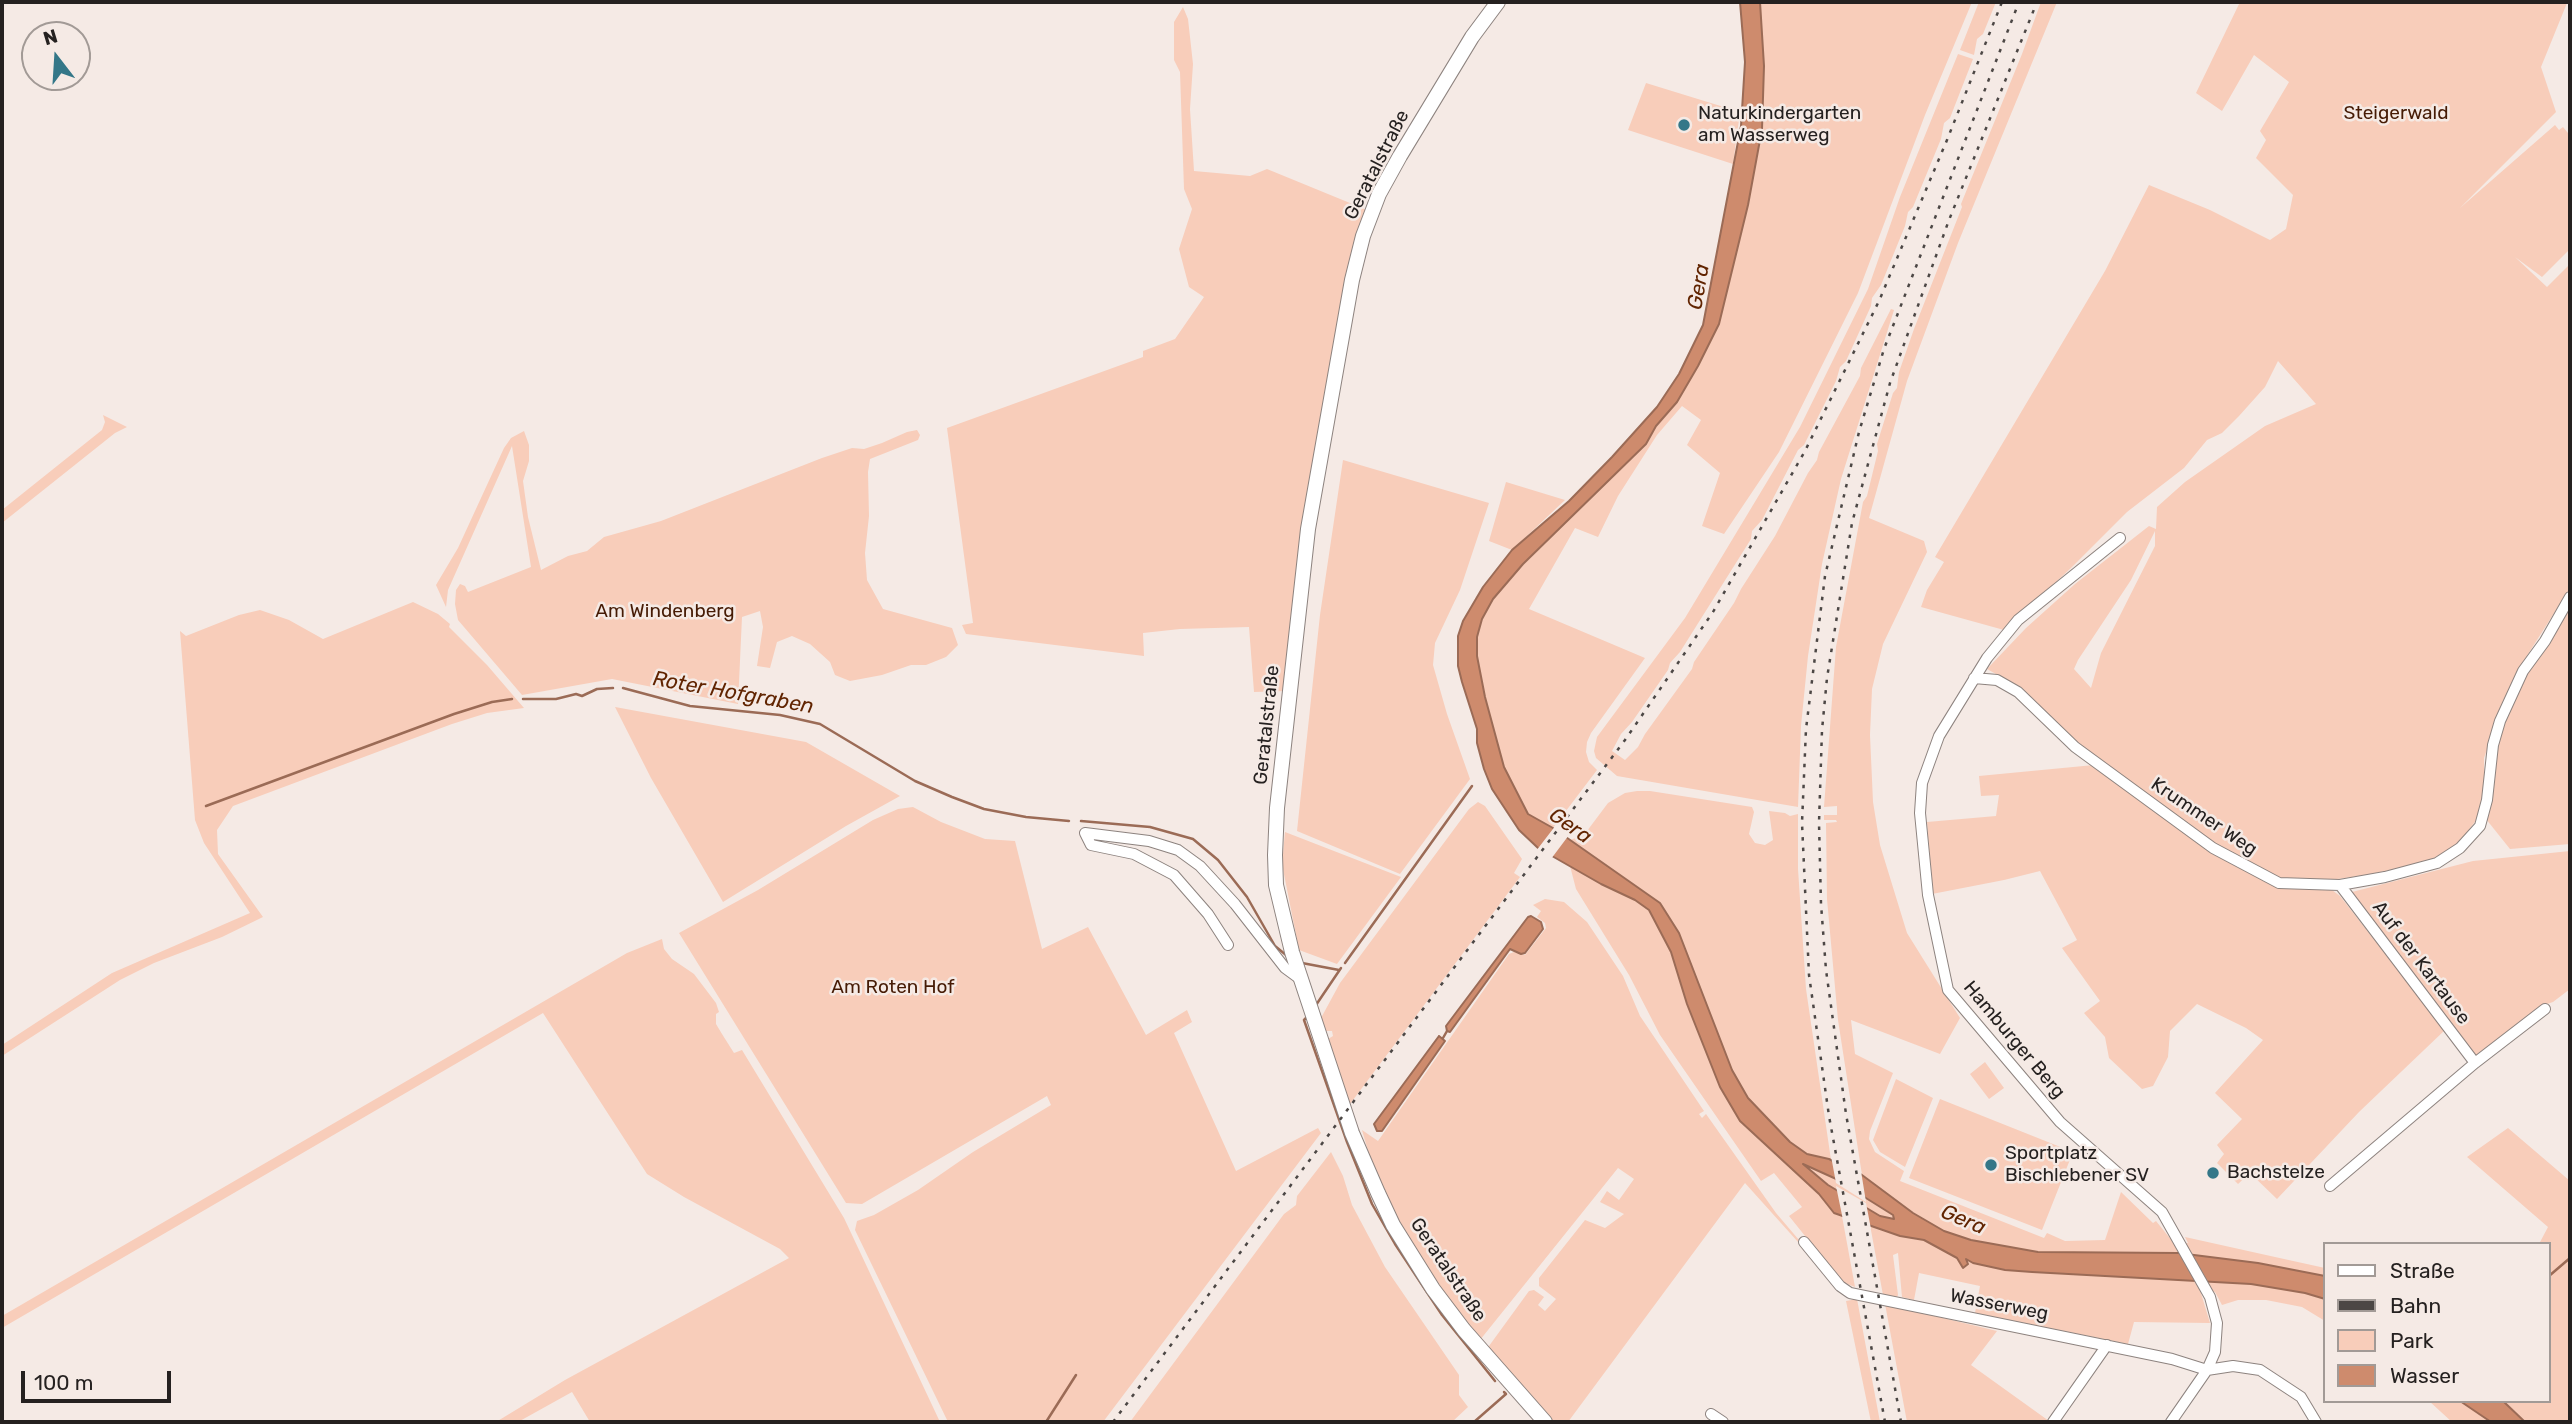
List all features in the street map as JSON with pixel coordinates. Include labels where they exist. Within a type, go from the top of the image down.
[{"type":"street","name":"Geratalstraße","points":[[1498,2],[1452,69],[1390,175],[1363,236],[1352,280],[1308,529],[1276,831],[1276,885],[1300,979],[1364,1165],[1393,1225],[1464,1330],[1545,1422]]},
{"type":"street","name":"Hamburger Berg","points":[[2120,538],[2018,620],[1987,658],[1939,736],[1924,774],[1920,793],[1928,895],[1948,990],[2060,1122],[2162,1212],[2207,1291],[2217,1323],[2215,1352],[2207,1370],[2171,1422]]},
{"type":"street","name":"Krummer Weg","points":[[1974,678],[1997,680],[2018,692],[2075,747],[2213,848],[2279,883],[2340,885],[2385,877],[2437,863],[2449,858],[2480,827],[2487,800],[2493,745],[2500,721],[2523,671],[2545,641],[2570,597]]},
{"type":"street","points":[[1228,945],[1208,914],[1174,875],[1134,854],[1091,845],[1085,833],[1149,841],[1178,850],[1200,866],[1235,904],[1285,968],[1300,979]]},
{"type":"street","name":"Auf der Kartause","points":[[2340,885],[2475,1063]]},
{"type":"street","points":[[2330,1186],[2475,1063],[2545,1009]]},
{"type":"street","name":"Wasserweg","points":[[1804,1242],[1840,1286],[1850,1293],[2172,1359],[2207,1370]]},
{"type":"street","points":[[2053,1422],[2107,1345]]},
{"type":"street","points":[[2207,1370],[2233,1366],[2260,1370],[2301,1397],[2316,1422]]},
{"type":"street","points":[[1711,1414],[1723,1422]]},
{"type":"green space","points":[[1760,2],[1972,2],[1925,115],[1858,293],[1779,452],[1724,534],[1702,526],[1720,473],[1687,445],[1701,420],[1682,406],[1657,435],[1618,496],[1598,537],[1575,528],[1529,609],[1645,658],[1591,733],[1586,752],[1589,762],[1597,770],[1553,828],[1528,814],[1504,767],[1485,697],[1477,656],[1477,637],[1482,619],[1493,599],[1523,564],[1646,444],[1656,426],[1677,401],[1719,324],[1748,205],[1762,129],[1764,66]]},
{"type":"green space","points":[[1979,2],[1996,2],[1983,34],[1977,39],[1974,55],[1960,50]]},
{"type":"green space","points":[[2041,2],[2057,2],[1958,243],[1907,381],[1869,518],[1924,541],[1927,552],[1883,644],[1872,689],[1870,735],[1873,802],[1880,845],[1907,933],[1960,1018],[1940,1054],[1851,1020],[1855,1054],[1893,1073],[1869,1139],[1875,1152],[1904,1171],[1900,1181],[2044,1238],[2047,1233],[2065,1241],[2105,1240],[2121,1192],[2153,1223],[2156,1221],[2173,1242],[2188,1243],[2185,1237],[2324,1268],[2324,1276],[2257,1263],[2178,1253],[2038,1252],[1971,1240],[1944,1231],[1913,1213],[1862,1175],[1838,1020],[1827,899],[1826,823],[1837,822],[1824,820],[1824,815],[1837,815],[1837,806],[1824,807],[1836,647],[1863,502],[1867,496],[1878,451],[1877,444],[1897,388],[1899,372],[1961,204]]},
{"type":"green space","name":"Steigerwald","points":[[2240,2],[2567,3],[2541,67],[2556,112],[2460,208],[2555,125],[2559,130],[2563,127],[2568,133],[2570,131],[2570,249],[2542,277],[2515,257],[2547,287],[2570,264],[2570,588],[2523,662],[2506,695],[2484,758],[2484,797],[2480,815],[2453,851],[2431,861],[2367,875],[2277,887],[2332,890],[2340,896],[2445,1030],[2359,1112],[2277,1199],[2250,1173],[2238,1184],[2217,1163],[2224,1154],[2217,1145],[2242,1119],[2215,1093],[2263,1040],[2246,1028],[2197,1004],[2170,1031],[2168,1057],[2153,1086],[2142,1089],[2109,1058],[2105,1037],[2084,1013],[2100,1001],[2062,948],[2077,940],[2040,871],[1932,894],[1927,822],[1996,816],[1999,795],[1981,796],[1979,776],[2094,765],[2212,843],[2102,764],[2014,684],[1987,669],[2026,628],[2075,584],[2149,526],[2156,529],[2157,507],[2185,482],[2265,426],[2316,404],[2278,361],[2265,387],[2222,433],[2207,440],[2184,468],[2127,512],[2004,630],[1921,607],[1927,590],[1944,562],[1935,557],[2105,271],[2149,185],[2210,210],[2270,240],[2286,229],[2293,195],[2256,158],[2266,140],[2260,131],[2289,82],[2254,55],[2222,111],[2196,93]],"holes":[[[2155,531],[2155,546],[2101,653],[2091,688],[2074,669],[2078,660],[2131,580]]]},
{"type":"green space","points":[[1183,7],[1188,19],[1193,64],[1190,109],[1194,171],[1250,176],[1267,169],[1367,210],[1287,691],[1254,692],[1249,627],[1143,633],[1144,656],[966,634],[962,625],[973,623],[947,428],[1143,357],[1143,351],[1175,339],[1204,297],[1189,287],[1179,249],[1192,209],[1184,189],[1180,72],[1174,60],[1174,22]]},
{"type":"green space","points":[[1958,54],[1973,59],[1950,118],[1944,123],[1941,139],[1913,207],[1908,212],[1881,285],[1872,298],[1871,306],[1846,361],[1840,367],[1836,381],[1804,445],[1798,450],[1762,520],[1752,531],[1751,539],[1680,652],[1621,734],[1612,751],[1625,760],[1638,747],[1734,603],[1817,460],[1891,309],[1894,310],[1841,479],[1822,564],[1801,726],[1798,807],[1617,776],[1596,758],[1594,751],[1597,737],[1685,618],[1800,427],[1868,289],[1900,197]]},
{"type":"green space","name":"Naturkindergarten am Wasserweg","points":[[1646,83],[1740,112],[1733,164],[1628,130]]},
{"type":"green space","points":[[103,415],[127,427],[115,433],[2,523],[2,510],[102,430],[105,422]]},
{"type":"green space","name":"Am Windenberg","points":[[917,430],[920,435],[918,440],[870,459],[865,553],[867,580],[883,609],[952,628],[958,645],[946,657],[926,665],[911,665],[882,675],[850,681],[835,675],[830,662],[810,644],[792,636],[777,642],[770,668],[757,666],[763,627],[760,611],[742,617],[738,704],[612,679],[522,695],[458,620],[455,604],[456,590],[460,584],[465,586],[468,592],[531,567],[512,446],[448,590],[446,607],[436,585],[458,548],[504,448],[511,438],[524,431],[529,445],[529,461],[523,481],[528,517],[541,570],[568,556],[587,551],[604,537],[661,521],[822,458],[852,448],[864,449]]},
{"type":"green space","points":[[1343,460],[1489,503],[1460,590],[1435,643],[1433,665],[1470,779],[1400,874],[1297,831],[1320,615]]},
{"type":"green space","points":[[1506,482],[1565,500],[1512,550],[1489,541]]},
{"type":"green space","points":[[413,602],[438,614],[450,624],[449,627],[524,708],[487,713],[452,724],[233,806],[217,830],[218,854],[263,917],[120,980],[2,1056],[2,1045],[112,973],[250,913],[204,843],[195,820],[180,631],[186,636],[239,615],[260,610],[289,620],[323,639]]},
{"type":"green space","points":[[2570,606],[2570,844],[2510,849],[2486,819],[2494,752],[2508,709],[2529,669]]},
{"type":"green space","points":[[615,707],[806,742],[900,796],[723,902],[651,778]]},
{"type":"green space","points":[[1637,791],[1752,807],[1754,812],[1749,834],[1755,843],[1765,845],[1773,840],[1769,811],[1790,816],[1798,814],[1798,869],[1806,989],[1831,1160],[1807,1154],[1790,1142],[1748,1098],[1732,1070],[1679,933],[1660,903],[1570,840],[1584,835],[1608,803],[1625,793]]},
{"type":"green space","points":[[1478,802],[1485,806],[1522,859],[1514,873],[1520,877],[1350,1104],[1328,1039],[1333,1036],[1332,1031],[1325,1031],[1321,1018],[1340,983],[1469,809]]},
{"type":"green space","name":"Am Roten Hof","points":[[913,807],[941,822],[985,839],[1015,841],[1042,949],[1088,927],[1146,1035],[1187,1010],[1192,1022],[1174,1033],[1236,1171],[1318,1128],[1321,1133],[1103,1422],[948,1422],[855,1230],[857,1221],[874,1215],[918,1190],[973,1152],[1051,1105],[1047,1096],[862,1204],[846,1203],[679,933],[758,890],[873,820],[898,809]]},
{"type":"green space","points":[[1285,832],[1401,877],[1337,964],[1299,950],[1282,864]]},
{"type":"green space","points":[[2570,851],[2570,989],[2553,1002],[2541,1006],[2475,1057],[2352,892],[2473,861]]},
{"type":"green space","points":[[1570,866],[1649,910],[1671,952],[1687,1004],[1720,1087],[1740,1121],[1819,1194],[1834,1213],[1842,1216],[1855,1287],[1842,1282],[1789,1216],[1802,1207],[1774,1173],[1761,1181],[1660,1035],[1629,975],[1576,889]]},
{"type":"green space","points":[[1545,899],[1564,902],[1587,922],[1623,976],[1640,1016],[1704,1111],[1699,1114],[1702,1118],[1706,1114],[1776,1213],[1799,1240],[1798,1242],[1745,1183],[1568,1422],[1553,1422],[1489,1351],[1489,1346],[1529,1291],[1534,1290],[1544,1297],[1538,1305],[1545,1311],[1556,1299],[1539,1286],[1539,1278],[1585,1220],[1605,1228],[1624,1214],[1600,1202],[1607,1191],[1619,1200],[1634,1179],[1618,1168],[1480,1340],[1438,1286],[1393,1212],[1375,1175],[1362,1130],[1378,1141],[1509,954],[1514,952],[1525,955],[1546,928],[1545,923],[1537,917],[1541,911],[1533,905]]},
{"type":"green space","points":[[662,939],[664,949],[672,959],[694,974],[716,1003],[719,1012],[716,1014],[716,1024],[734,1053],[742,1050],[844,1218],[940,1422],[590,1422],[572,1392],[518,1422],[496,1422],[565,1380],[789,1258],[780,1249],[647,1174],[543,1013],[2,1328],[2,1316],[627,953]]},
{"type":"green space","points":[[1985,1062],[2004,1088],[1989,1099],[1970,1074]]},
{"type":"green space","points":[[1896,1079],[1933,1098],[1905,1167],[1880,1152],[1873,1140]]},
{"type":"green space","name":"Sportplatz Bischlebener SV","points":[[1940,1099],[2073,1152],[2042,1230],[1909,1178]]},
{"type":"green space","points":[[2508,1128],[2570,1181],[2570,1422],[2525,1422],[2505,1403],[2551,1403],[2551,1242],[2540,1242],[2548,1227],[2467,1157]]},
{"type":"green space","points":[[1331,1152],[1343,1176],[1352,1205],[1385,1267],[1459,1375],[1459,1395],[1468,1407],[1452,1422],[1130,1422],[1284,1214],[1296,1205],[1297,1196]]},
{"type":"green space","points":[[1801,1163],[1834,1178],[1893,1215],[1894,1219],[1880,1216],[1828,1185]]},
{"type":"green space","points":[[1870,1225],[1900,1236],[1924,1240],[1957,1258],[1963,1267],[1965,1259],[2005,1270],[2251,1284],[2305,1293],[2324,1299],[2324,1320],[2302,1307],[2266,1300],[2238,1300],[2222,1305],[2215,1292],[2200,1290],[2210,1323],[2134,1322],[2128,1344],[1975,1313],[1980,1286],[1919,1273],[1914,1300],[1902,1297],[1898,1253],[1893,1255],[1898,1295],[1883,1295]]},
{"type":"green space","points":[[1857,1299],[1880,1422],[1871,1422],[1846,1301]]},
{"type":"green space","points":[[1885,1304],[1997,1331],[1971,1365],[2049,1421],[1907,1422]]},
{"type":"green space","points":[[2431,1403],[2463,1403],[2491,1422],[2452,1422]]},
{"type":"water","points":[[1740,2],[1760,2],[1764,66],[1762,129],[1748,205],[1719,324],[1677,402],[1656,426],[1646,444],[1523,564],[1493,599],[1482,619],[1477,637],[1477,656],[1504,767],[1528,814],[1553,828],[1660,903],[1679,933],[1732,1070],[1748,1098],[1790,1142],[1807,1154],[1829,1159],[1862,1175],[1913,1213],[1944,1231],[1971,1240],[2038,1252],[2178,1253],[2258,1263],[2324,1276],[2324,1299],[2251,1284],[2005,1270],[1966,1259],[1968,1264],[1963,1268],[1957,1258],[1924,1240],[1900,1236],[1834,1213],[1819,1194],[1740,1121],[1720,1087],[1687,1004],[1671,952],[1649,910],[1538,848],[1519,830],[1492,789],[1484,769],[1477,743],[1477,729],[1458,666],[1458,636],[1463,621],[1483,587],[1512,550],[1569,501],[1612,457],[1657,407],[1679,374],[1703,325],[1741,126],[1745,62]],"holes":[[[1803,1164],[1834,1178],[1893,1215],[1894,1219],[1880,1216],[1828,1185]]]},
{"type":"water","points":[[1531,916],[1541,922],[1543,929],[1525,953],[1510,949],[1450,1032],[1447,1031],[1446,1026]]},
{"type":"water","points":[[1439,1036],[1445,1041],[1382,1131],[1377,1131],[1374,1124]]},
{"type":"water","points":[[2463,1403],[2505,1403],[2525,1422],[2491,1422]]},
{"type":"pier","points":[[1556,825],[1569,835],[1551,859],[1536,851]]},
{"type":"pier","points":[[1831,1156],[1861,1171],[1866,1202],[1836,1183]]},
{"type":"pier","points":[[1836,1186],[1866,1203],[1871,1229],[1843,1220]]},
{"type":"waterway","name":"Roter Hofgraben","points":[[523,699],[556,699],[576,694],[582,696],[597,689],[613,688]]},
{"type":"waterway","name":"Roter Hofgraben","points":[[623,688],[690,706],[780,715],[820,724],[915,781],[952,797],[984,809],[1069,821]]},
{"type":"waterway","name":"Roter Hofgraben","points":[[206,806],[454,714],[492,702],[512,699]]},
{"type":"waterway","points":[[1345,963],[1472,786]]},
{"type":"waterway","name":"Roter Hofgraben","points":[[1081,821],[1150,827],[1193,839],[1218,860],[1247,897],[1275,946],[1286,955]]},
{"type":"waterway","name":"Roter Hofgraben","points":[[1302,963],[1339,970]]},
{"type":"waterway","points":[[1316,1005],[1341,968]]},
{"type":"waterway","points":[[1306,1018],[1304,1020],[1347,1142],[1372,1204],[1442,1315],[1495,1381]]},
{"type":"waterway","points":[[1443,1038],[1447,1031]]},
{"type":"waterway","points":[[2551,1274],[2570,1258]]},
{"type":"waterway","points":[[1046,1422],[1076,1375]]},
{"type":"waterway","points":[[1474,1422],[1506,1394],[1504,1392]]},
{"type":"railway","points":[[1113,1422],[1625,740],[1713,612],[1805,451],[1879,301],[2002,2]]},
{"type":"railway","points":[[1885,1422],[1829,1116],[1809,975],[1802,823],[1806,729],[1825,576],[1859,432],[1884,349],[2019,2]]},
{"type":"railway","points":[[1901,1422],[1846,1114],[1826,970],[1819,823],[1822,730],[1827,678],[1852,523],[1890,383],[1949,220],[2037,2]]},
{"type":"place","name":"Naturkindergarten am Wasserweg","points":[[1684,125]]},
{"type":"place","name":"Sportplatz Bischlebener SV","points":[[1991,1165]]},
{"type":"place","name":"Bachstelze","points":[[2213,1173]]},
{"type":"water label","name":"Gera","points":[[1699,287]]},
{"type":"water label","name":"Gera","points":[[1570,826]]},
{"type":"water label","name":"Gera","points":[[1963,1220]]}]
